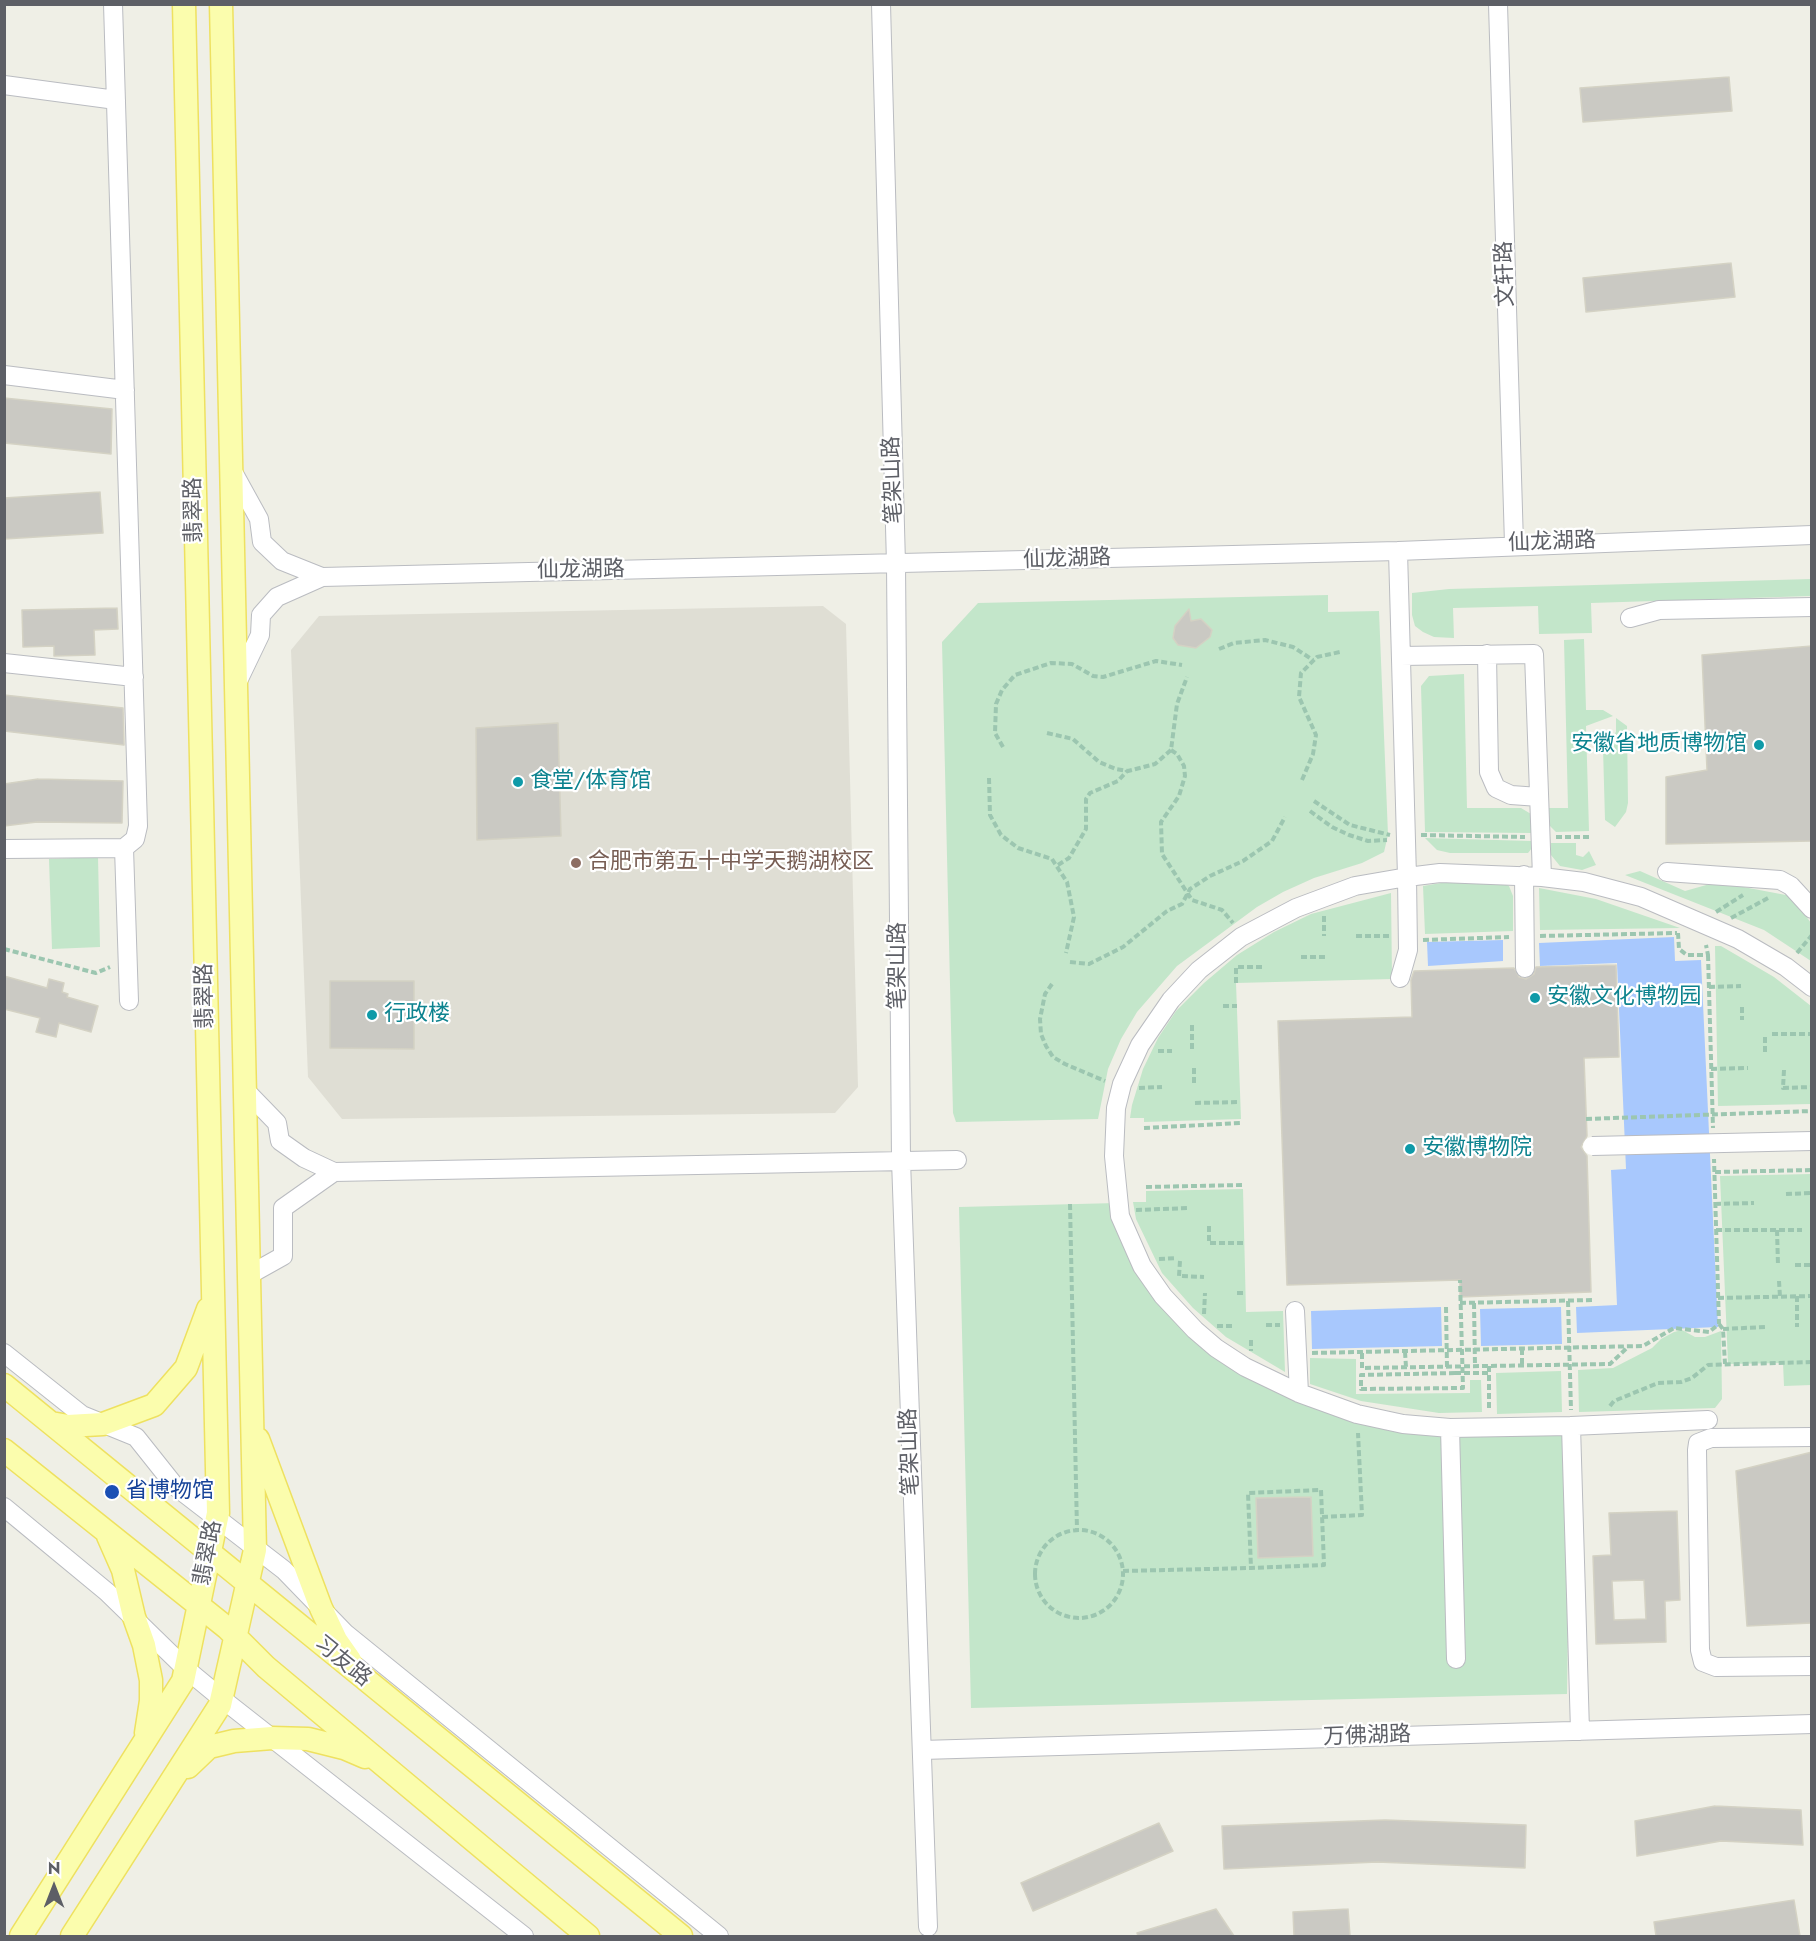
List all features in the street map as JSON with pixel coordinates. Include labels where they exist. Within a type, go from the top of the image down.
[{"type":"main road","name":"翡翠路","points":[[21,1936],[183,1681],[217,1518],[184,4]]},
{"type":"main road","name":"翡翠路","points":[[72,1936],[220,1705],[255,1546],[221,4]]},
{"type":"main road","points":[[51,1423],[68,1426],[103,1424],[154,1405],[186,1368],[213,1296]]},
{"type":"main road","name":"习友路","points":[[4,1385],[681,1936]]},
{"type":"main road","points":[[252,1421],[321,1608],[336,1640],[365,1681]]},
{"type":"main road","points":[[4,1450],[199,1606],[266,1666],[588,1936]]},
{"type":"main road","points":[[106,1532],[123,1570],[151,1680],[151,1701],[144,1742]]},
{"type":"main road","points":[[169,1784],[210,1747],[234,1741],[272,1738],[308,1739],[344,1748],[381,1763]]},
{"type":"street","points":[[4,849],[124,848],[135,839],[138,826],[113,4]]},
{"type":"street","name":"笔架山路","points":[[880,4],[896,564],[901,1160],[927,1933]]},
{"type":"street","name":"文轩路","points":[[1498,4],[1514,544]]},
{"type":"street","points":[[4,86],[116,99]]},
{"type":"street","points":[[4,375],[125,390]]},
{"type":"street","points":[[232,470],[260,519],[262,542],[282,561],[322,577]]},
{"type":"street","name":"仙龙湖路","points":[[322,577],[1398,551],[1514,544],[1812,536]]},
{"type":"street","points":[[1398,551],[1408,940],[1401,978]]},
{"type":"street","points":[[237,683],[260,635],[261,615],[278,597],[322,577]]},
{"type":"street","points":[[1630,618],[1659,610],[1812,607]]},
{"type":"street","points":[[1487,654],[1489,772],[1496,788],[1511,795],[1539,797]]},
{"type":"street","points":[[1401,656],[1534,654],[1541,837],[1525,937],[1525,968]]},
{"type":"street","points":[[4,663],[134,677]]},
{"type":"street","points":[[124,848],[129,1001]]},
{"type":"street","points":[[1667,872],[1780,880],[1791,886],[1812,909]]},
{"type":"street","points":[[1708,1420],[1450,1428],[1403,1424],[1357,1414],[1299,1392],[1245,1367],[1196,1330],[1163,1296],[1142,1266],[1120,1216],[1114,1156],[1116,1108],[1122,1084],[1140,1045],[1171,1000],[1199,970],[1241,937],[1296,908],[1355,886],[1440,873],[1533,876],[1584,882],[1641,897],[1786,967],[1812,987]]},
{"type":"street","points":[[245,1090],[278,1123],[280,1142],[304,1158],[334,1172],[957,1160]]},
{"type":"street","points":[[1592,1146],[1812,1141]]},
{"type":"street","points":[[249,1275],[283,1256],[283,1208],[334,1172]]},
{"type":"street","points":[[1295,1311],[1299,1392]]},
{"type":"street","points":[[4,1353],[82,1415],[136,1437],[175,1486],[284,1570],[345,1633],[719,1936]]},
{"type":"street","points":[[1571,1426],[1581,1731]]},
{"type":"street","points":[[1450,1428],[1456,1659]]},
{"type":"street","points":[[1812,1437],[1711,1438],[1701,1441],[1697,1450],[1700,1650],[1703,1662],[1716,1667],[1812,1666]]},
{"type":"street","points":[[4,1507],[134,1617],[186,1669],[221,1698],[524,1936]]},
{"type":"street","name":"万佛湖路","points":[[922,1750],[1812,1724]]},
{"type":"path","points":[[1219,649],[1241,642],[1264,640],[1293,647],[1313,660]]},
{"type":"path","points":[[1302,780],[1313,754],[1316,735],[1303,709],[1298,684],[1301,673],[1313,660],[1340,652]]},
{"type":"path","points":[[1003,747],[995,733],[996,705],[1008,681],[1023,672],[1051,663],[1063,662],[1072,664],[1093,676],[1103,677],[1156,661],[1182,664]]},
{"type":"path","points":[[1047,733],[1073,739],[1107,766],[1128,771],[1155,764],[1170,750],[1177,704],[1187,677]]},
{"type":"path","points":[[1170,750],[1178,754],[1184,765],[1185,776],[1179,796],[1161,822],[1162,854],[1192,900],[1222,910],[1241,937]]},
{"type":"path","points":[[1058,865],[1069,858],[1086,829],[1086,799],[1090,793],[1118,781],[1128,771]]},
{"type":"path","points":[[989,778],[990,815],[1001,835],[1018,848],[1044,855],[1058,865],[1074,904],[1074,928],[1066,953]]},
{"type":"path","points":[[1314,801],[1318,806],[1344,822],[1370,832],[1388,835],[1588,837]]},
{"type":"path","points":[[1318,806],[1312,813],[1341,831],[1368,841],[1386,842],[1388,835]]},
{"type":"path","points":[[1070,962],[1089,964],[1110,956],[1167,912],[1182,904],[1190,890],[1210,876],[1226,871],[1272,841],[1285,817]]},
{"type":"path","points":[[1341,831],[1344,822]]},
{"type":"path","points":[[1368,841],[1370,832]]},
{"type":"path","points":[[1700,927],[1770,879]]},
{"type":"path","points":[[1356,936],[1390,935],[1408,940],[1678,933],[1700,927],[1791,886]]},
{"type":"path","points":[[1700,927],[1708,946],[1713,1138]]},
{"type":"path","points":[[1678,933],[1679,949],[1687,955],[1708,955]]},
{"type":"path","points":[[4,949],[96,973],[128,961]]},
{"type":"path","points":[[1301,957],[1325,957]]},
{"type":"path","points":[[1236,983],[1236,968],[1265,967]]},
{"type":"path","points":[[1052,984],[1045,994],[1040,1019],[1041,1035],[1053,1057],[1094,1077],[1122,1084]]},
{"type":"path","points":[[1709,987],[1741,986]]},
{"type":"path","points":[[1223,1006],[1237,1006]]},
{"type":"path","points":[[1742,1007],[1743,1020]]},
{"type":"path","points":[[1192,1025],[1192,1051]]},
{"type":"path","points":[[1772,1034],[1812,1034]]},
{"type":"path","points":[[1764,1037],[1765,1053]]},
{"type":"path","points":[[1194,1068],[1194,1086]]},
{"type":"path","points":[[1711,1069],[1748,1068]]},
{"type":"path","points":[[1784,1070],[1783,1088],[1811,1087]]},
{"type":"path","points":[[1195,1103],[1240,1102]]},
{"type":"path","points":[[1586,1119],[1812,1112]]},
{"type":"path","points":[[1144,1128],[1241,1123]]},
{"type":"path","points":[[1714,1149],[1719,1324],[1723,1329],[1725,1364]]},
{"type":"path","points":[[1714,1172],[1812,1170]]},
{"type":"path","points":[[1146,1187],[1242,1185]]},
{"type":"path","points":[[1786,1194],[1812,1194]]},
{"type":"path","points":[[1715,1204],[1754,1203]]},
{"type":"path","points":[[1070,1204],[1077,1530]]},
{"type":"path","points":[[1120,1216],[1134,1210],[1189,1208]]},
{"type":"path","points":[[1209,1226],[1209,1243],[1244,1243]]},
{"type":"path","points":[[1716,1230],[1802,1230]]},
{"type":"path","points":[[1777,1230],[1779,1265]]},
{"type":"path","points":[[1180,1261],[1179,1276],[1204,1277]]},
{"type":"path","points":[[1795,1265],[1812,1265]]},
{"type":"path","points":[[1460,1280],[1460,1304],[1463,1388],[1361,1389],[1361,1375],[1455,1373],[1489,1373]]},
{"type":"path","points":[[1779,1281],[1780,1297]]},
{"type":"path","points":[[1237,1293],[1246,1293]]},
{"type":"path","points":[[1797,1296],[1797,1327]]},
{"type":"path","points":[[1718,1298],[1812,1296]]},
{"type":"path","points":[[1460,1304],[1592,1300]]},
{"type":"path","points":[[1568,1301],[1571,1426]]},
{"type":"path","points":[[1474,1303],[1475,1366]]},
{"type":"path","points":[[1446,1307],[1448,1367]]},
{"type":"path","points":[[1297,1353],[1643,1346],[1674,1328],[1709,1332],[1719,1324]]},
{"type":"path","points":[[1723,1329],[1765,1327]]},
{"type":"path","points":[[1362,1353],[1362,1368],[1569,1365],[1610,1364],[1628,1347]]},
{"type":"path","points":[[1522,1349],[1522,1365]]},
{"type":"path","points":[[1405,1352],[1406,1367]]},
{"type":"path","points":[[1606,1424],[1608,1410],[1614,1401],[1658,1383],[1681,1382],[1692,1378],[1708,1365],[1812,1362]]},
{"type":"path","points":[[1489,1366],[1490,1427]]},
{"type":"path","points":[[1322,1517],[1362,1515],[1357,1414]]},
{"type":"path","points":[[1123,1571],[1251,1568],[1324,1565],[1321,1490],[1248,1492],[1251,1568]]},
{"type":"path","points":[[1077,1530],[1099,1535],[1108,1542],[1116,1550],[1123,1571],[1122,1582],[1112,1603],[1093,1615],[1071,1617],[1050,1607],[1037,1588],[1036,1565],[1039,1554],[1055,1537],[1077,1530]]},
{"type":"shaded area","name":"合肥市第五十中学天鹅湖校区","points":[[823,606],[846,624],[858,1087],[835,1113],[342,1119],[308,1077],[291,650],[319,616]]},
{"type":"green space","points":[[1812,579],[1811,596],[1591,603],[1592,633],[1539,634],[1538,606],[1453,608],[1454,638],[1434,637],[1423,632],[1415,626],[1412,615],[1412,593],[1449,589]]},
{"type":"green space","points":[[1328,595],[1328,612],[1379,611],[1388,835],[1384,852],[1362,863],[1314,878],[1283,892],[1257,907],[1177,966],[1137,1012],[1121,1039],[1108,1069],[1098,1119],[956,1122],[953,1113],[942,642],[978,603]]},
{"type":"green space","points":[[1584,639],[1586,710],[1603,710],[1613,716],[1586,726],[1589,831],[1556,832],[1550,826],[1549,808],[1568,808],[1564,640]]},
{"type":"green space","points":[[1464,674],[1467,808],[1521,808],[1531,814],[1531,833],[1425,832],[1421,686],[1429,676]]},
{"type":"green space","points":[[1616,718],[1627,726],[1628,803],[1626,812],[1615,827],[1605,820],[1603,748],[1616,732]]},
{"type":"green space","points":[[1425,838],[1532,841],[1532,848],[1528,853],[1450,853],[1437,850]]},
{"type":"green space","points":[[1551,843],[1576,843],[1576,855],[1583,857],[1589,851],[1596,865],[1582,870],[1560,866],[1551,855]]},
{"type":"green space","points":[[98,857],[100,947],[52,949],[49,859]]},
{"type":"green space","points":[[1640,871],[1685,891],[1717,882],[1791,896],[1811,923],[1811,961],[1764,930],[1625,875]]},
{"type":"green space","points":[[1447,882],[1502,883],[1509,886],[1513,896],[1513,931],[1425,934],[1423,886]]},
{"type":"green space","points":[[1539,888],[1596,899],[1680,928],[1540,930]]},
{"type":"green space","points":[[1391,893],[1392,979],[1236,983],[1241,1119],[1144,1122],[1144,1118],[1130,1118],[1143,1069],[1158,1038],[1176,1011],[1204,983],[1237,955],[1274,932],[1311,914]]},
{"type":"green space","points":[[1715,946],[1721,946],[1774,977],[1811,1006],[1811,1104],[1718,1106]]},
{"type":"green space","points":[[1811,1174],[1811,1385],[1784,1386],[1783,1363],[1728,1364],[1720,1176]]},
{"type":"green space","points":[[1243,1189],[1246,1312],[1283,1311],[1285,1372],[1226,1337],[1193,1308],[1162,1273],[1136,1219],[1133,1202],[1146,1202],[1146,1191]]},
{"type":"green space","points":[[1117,1203],[1142,1266],[1245,1367],[1403,1424],[1571,1426],[1567,1694],[971,1708],[959,1207]]},
{"type":"green space","points":[[1682,1330],[1695,1337],[1705,1337],[1721,1331],[1722,1399],[1715,1408],[1579,1412],[1578,1370],[1613,1368],[1652,1348],[1661,1339]]},
{"type":"green space","points":[[1310,1358],[1356,1359],[1356,1394],[1470,1393],[1470,1380],[1481,1380],[1482,1412],[1439,1413],[1361,1401],[1310,1384]]},
{"type":"green space","points":[[1561,1371],[1562,1412],[1497,1414],[1496,1373]]},
{"type":"water","points":[[1674,937],[1675,961],[1701,960],[1718,1327],[1577,1333],[1576,1307],[1617,1305],[1611,1170],[1626,1169],[1617,963],[1540,966],[1539,943]]},
{"type":"water","points":[[1503,940],[1503,961],[1428,966],[1427,942]]},
{"type":"water","points":[[1441,1307],[1442,1346],[1312,1349],[1311,1311]]},
{"type":"water","points":[[1561,1307],[1562,1344],[1481,1346],[1480,1309]]},
{"type":"building","points":[[1729,77],[1732,111],[1583,122],[1580,88]]},
{"type":"building","points":[[1731,263],[1735,297],[1586,312],[1583,278]]},
{"type":"building","points":[[4,398],[112,409],[111,454],[4,443]]},
{"type":"building","points":[[100,492],[103,533],[4,539],[4,498]]},
{"type":"building","points":[[117,608],[118,629],[94,630],[95,655],[54,656],[54,646],[23,647],[22,610]]},
{"type":"building","points":[[1189,609],[1191,621],[1201,619],[1212,630],[1210,637],[1196,648],[1178,645],[1173,638],[1175,626]]},
{"type":"building","name":"安徽省地质博物馆","points":[[1812,646],[1812,841],[1666,844],[1666,777],[1707,770],[1702,655]]},
{"type":"building","points":[[4,695],[123,708],[124,745],[4,731]]},
{"type":"building","name":"食堂/体育馆","points":[[558,723],[561,836],[477,840],[476,728]]},
{"type":"building","points":[[38,779],[123,781],[122,823],[37,822],[4,826],[4,784]]},
{"type":"building","name":"安徽博物院","points":[[1616,965],[1619,1057],[1584,1058],[1587,1136],[1581,1147],[1587,1156],[1591,1292],[1460,1297],[1460,1280],[1287,1285],[1278,1021],[1412,1017],[1411,980],[1414,971],[1514,968],[1519,977],[1526,979],[1534,974],[1536,967]]},
{"type":"building","points":[[4,976],[47,988],[49,979],[64,983],[62,992],[68,994],[67,997],[98,1006],[91,1032],[59,1023],[56,1037],[36,1032],[40,1018],[4,1009]]},
{"type":"building","name":"行政楼","points":[[330,981],[414,981],[414,1049],[330,1048]]},
{"type":"building","points":[[1812,1452],[1812,1623],[1747,1626],[1736,1471]]},
{"type":"building","points":[[1311,1497],[1313,1556],[1258,1558],[1256,1498]]},
{"type":"building","points":[[1677,1511],[1680,1600],[1665,1601],[1666,1642],[1596,1644],[1593,1556],[1611,1555],[1609,1513]],"holes":[[[1644,1580],[1646,1619],[1614,1620],[1612,1581]]]},
{"type":"building","points":[[1715,1806],[1801,1810],[1803,1845],[1721,1841],[1637,1856],[1635,1821]]},
{"type":"building","points":[[1385,1820],[1526,1825],[1525,1868],[1377,1862],[1224,1869],[1222,1826]]},
{"type":"building","points":[[1159,1823],[1173,1851],[1033,1911],[1021,1883]]},
{"type":"building","points":[[1794,1900],[1800,1936],[1656,1936],[1654,1922]]},
{"type":"building","points":[[1216,1909],[1234,1936],[1138,1936],[1137,1933]]},
{"type":"building","points":[[1348,1909],[1350,1936],[1294,1936],[1293,1912]]},
{"type":"place","name":"安徽省地质博物馆","points":[[1759,745]]},
{"type":"place","name":"食堂/体育馆","points":[[518,782]]},
{"type":"place","name":"合肥市第五十中学天鹅湖校区","points":[[576,863]]},
{"type":"place","name":"安徽文化博物园","points":[[1535,998]]},
{"type":"place","name":"行政楼","points":[[372,1015]]},
{"type":"place","name":"安徽博物院","points":[[1410,1149]]},
{"type":"place","name":"省博物馆","points":[[112,1492]]}]
